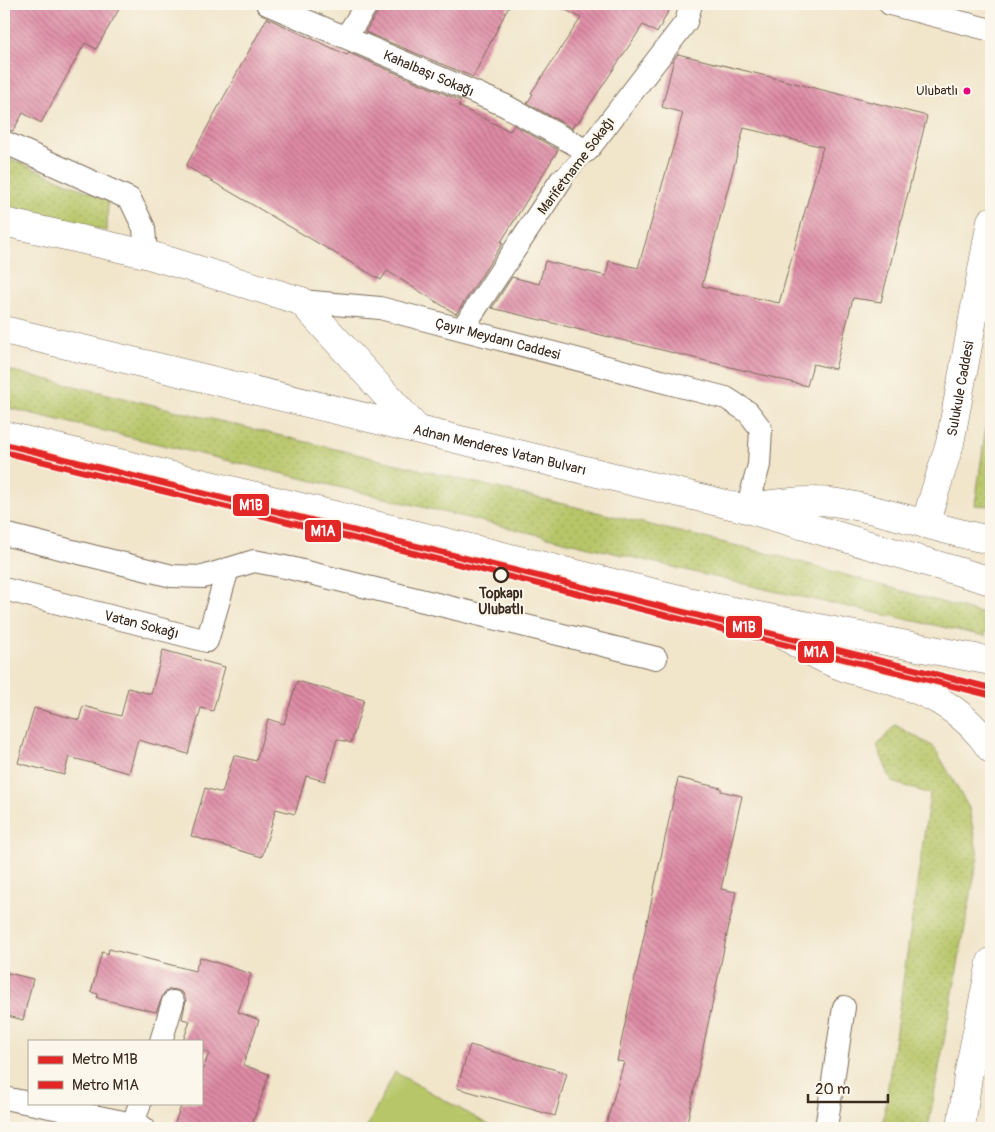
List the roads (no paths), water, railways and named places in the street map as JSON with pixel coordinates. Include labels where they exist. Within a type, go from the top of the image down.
[{"type":"main road","name":"Sulukule Caddesi","points":[[924,524],[950,443],[991,221]]},
{"type":"main road","name":"Çayır Meydanı Caddesi","points":[[4,222],[146,254],[301,301]]},
{"type":"main road","points":[[301,301],[417,429]]},
{"type":"main road","name":"Adnan Menderes Vatan Bulvarı","points":[[4,330],[748,509],[991,581]]},
{"type":"main road","points":[[4,435],[758,616],[991,661]]},
{"type":"main road","points":[[748,509],[779,502],[837,502],[991,540]]},
{"type":"main road","points":[[758,616],[781,634],[846,668],[918,689],[938,698],[966,720],[982,736],[991,750]]},
{"type":"main road","points":[[961,1128],[968,1076],[991,962]]},
{"type":"street","name":"Kahalbaşı Sokağı","points":[[267,4],[504,105],[587,151]]},
{"type":"street","points":[[346,37],[367,4]]},
{"type":"street","name":"Marifetname Sokağı","points":[[462,329],[562,180],[587,151],[686,22],[691,4]]},
{"type":"street","points":[[890,4],[991,30]]},
{"type":"street","points":[[4,142],[130,199],[144,228],[146,254]]},
{"type":"street","name":"Çayır Meydanı Caddesi","points":[[301,301],[380,308],[726,398],[748,412],[761,429],[760,465],[748,509]]},
{"type":"street","points":[[4,534],[172,576],[203,577],[254,561],[290,568],[656,658]]},
{"type":"street","name":"Vatan Sokağı","points":[[4,589],[207,641],[228,569]]},
{"type":"street","points":[[161,1040],[174,1002]]},
{"type":"street","points":[[826,1128],[844,1007]]},
{"type":"street","points":[[4,1098],[28,1103]]},
{"type":"street","points":[[36,1104],[139,1118]]},
{"type":"metro line","name":"M1B","points":[[4,444],[991,688]]},
{"type":"metro line","name":"M1A","points":[[4,452],[989,695]]},
{"type":"place","name":"Ulubatlı","points":[[967,91]]},
{"type":"place","name":"Topkapı Ulubatlı","points":[[501,575]]}]
